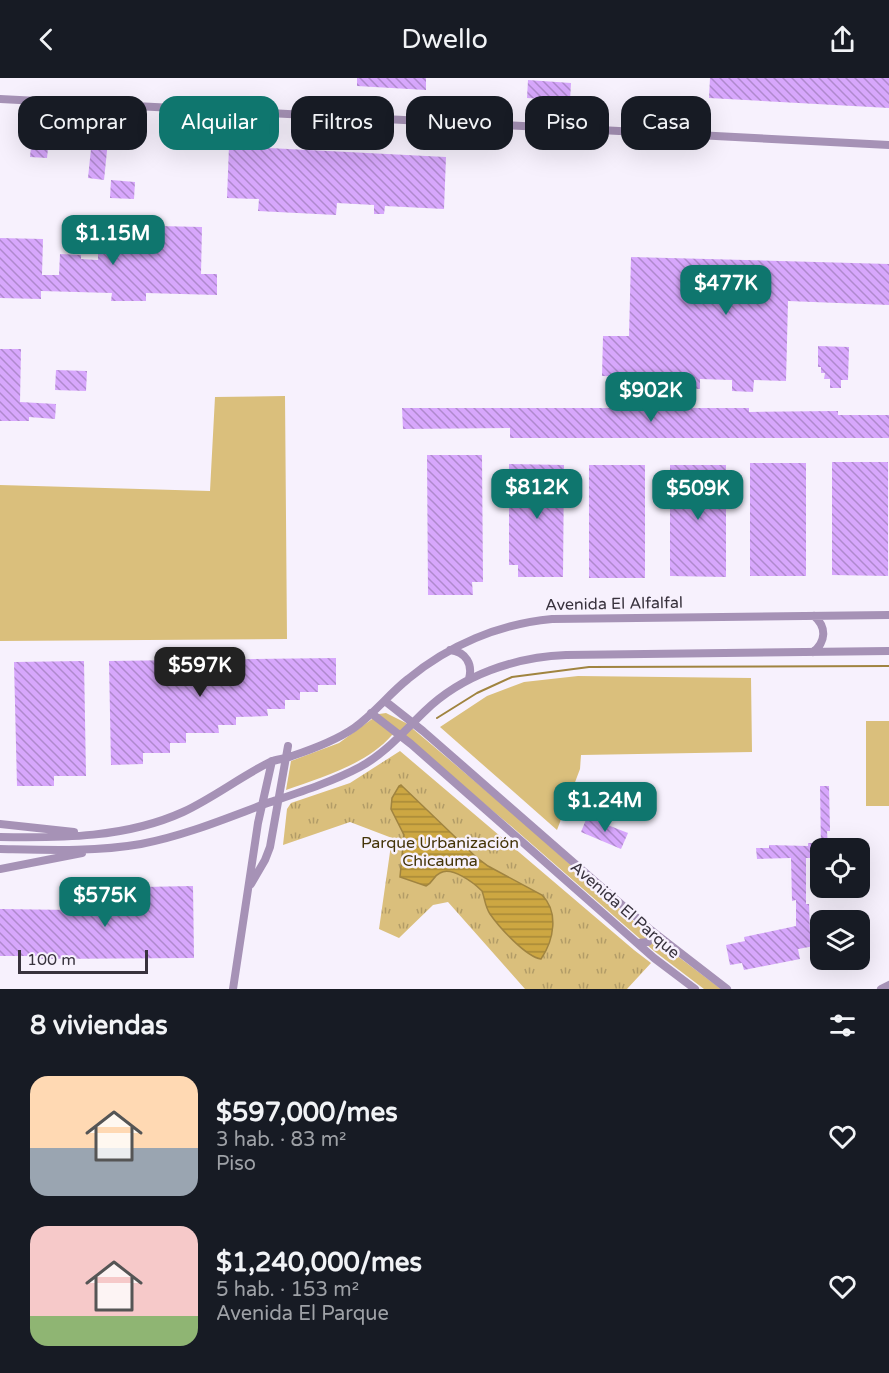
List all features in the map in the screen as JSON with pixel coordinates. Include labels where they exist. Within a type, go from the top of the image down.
[{"type":"street","points":[[0,99],[889,145]]},
{"type":"street","name":"Avenida El Alfalfal","points":[[0,837],[98,834],[144,826],[182,812],[272,761],[316,747],[344,734],[371,713],[407,679],[450,650],[502,628],[552,619],[889,615]]},
{"type":"street","points":[[813,652],[822,642],[824,633],[821,623],[814,616]]},
{"type":"street","points":[[450,650],[467,658],[471,671],[469,679]]},
{"type":"street","points":[[0,869],[140,844],[177,835],[279,800],[360,767],[401,736],[433,703],[469,679],[509,663],[556,655],[889,651]]},
{"type":"street","name":"Avenida El Parque","points":[[384,701],[413,722],[652,931],[727,989]]},
{"type":"street","name":"Avenida El Parque","points":[[371,713],[530,846],[638,944],[695,989]]},
{"type":"street","points":[[248,890],[268,853],[288,746]]},
{"type":"street","points":[[233,989],[262,805],[272,761]]},
{"type":"street","points":[[0,824],[98,834]]},
{"type":"street","points":[[530,846],[532,837],[541,833]]},
{"type":"street","points":[[0,849],[103,849]]},
{"type":"street","points":[[638,944],[648,942],[652,937],[652,931]]},
{"type":"street","points":[[681,979],[689,974],[694,964]]},
{"type":"street","points":[[881,989],[889,985]]},
{"type":"green space","points":[[285,396],[287,639],[0,641],[0,485],[210,491],[215,397]]},
{"type":"green space","points":[[578,676],[751,678],[752,752],[581,755],[580,769],[557,830],[440,727],[487,696],[524,682]]},
{"type":"green space","points":[[386,713],[406,723],[516,816],[647,933],[721,989],[704,989],[654,951],[511,826],[405,738],[392,735],[357,762],[329,775],[286,790],[291,761],[339,743],[379,714]]},
{"type":"green space","points":[[866,721],[889,721],[889,806],[866,806]]},
{"type":"green space","name":"Parque Urbanización Chicauma","points":[[400,751],[651,963],[627,989],[525,989],[448,902],[433,905],[399,938],[379,929],[392,838],[350,822],[283,845],[287,809],[291,803],[350,783]]},
{"type":"shaded area","points":[[401,785],[476,857],[488,866],[542,895],[551,910],[553,926],[552,935],[541,959],[528,953],[506,933],[488,911],[482,891],[462,876],[445,871],[438,874],[426,886],[400,877],[404,835],[391,809],[392,798]]},
{"type":"building","points":[[357,78],[426,78],[426,90],[357,86]]},
{"type":"building","points":[[710,78],[889,78],[889,108],[711,98]]},
{"type":"building","points":[[528,80],[571,83],[570,96],[527,96]]},
{"type":"building","points":[[279,149],[446,157],[444,209],[385,206],[384,214],[374,214],[374,205],[337,203],[336,215],[258,211],[259,199],[227,198],[229,150]]},
{"type":"building","points":[[31,150],[48,150],[47,158],[30,157]]},
{"type":"building","points":[[91,150],[107,150],[104,180],[88,178]]},
{"type":"building","points":[[111,180],[135,182],[134,199],[110,198]]},
{"type":"building","points":[[115,225],[202,227],[201,274],[217,274],[217,295],[146,293],[146,301],[111,301],[112,293],[41,291],[41,299],[0,298],[0,238],[43,239],[42,275],[59,275],[60,254],[81,255],[81,259],[98,260],[98,241],[114,242]]},
{"type":"building","points":[[631,257],[889,264],[889,305],[788,301],[786,381],[754,380],[753,392],[732,391],[732,380],[700,379],[700,389],[658,387],[658,378],[602,376],[603,336],[629,336]]},
{"type":"building","points":[[818,346],[849,347],[848,380],[841,380],[841,388],[830,388],[830,379],[824,379],[825,373],[821,373],[821,367],[818,367]]},
{"type":"building","points":[[0,349],[21,349],[20,402],[56,404],[55,419],[29,417],[29,421],[0,421]]},
{"type":"building","points":[[56,370],[87,371],[86,391],[55,390]]},
{"type":"building","points":[[402,408],[749,408],[749,412],[838,411],[838,415],[889,415],[889,438],[510,438],[510,428],[403,429]]},
{"type":"building","points":[[427,455],[482,455],[483,582],[472,582],[473,595],[428,595]]},
{"type":"building","points":[[832,462],[888,462],[888,576],[832,575]]},
{"type":"building","points":[[750,463],[806,463],[806,576],[750,576]]},
{"type":"building","points":[[509,464],[564,465],[563,577],[518,577],[518,565],[509,565]]},
{"type":"building","points":[[589,465],[645,465],[645,578],[589,578]]},
{"type":"building","points":[[670,465],[726,465],[726,577],[670,576]]},
{"type":"building","points":[[336,658],[336,685],[318,685],[318,692],[300,692],[300,700],[285,700],[285,709],[267,709],[268,716],[236,717],[236,725],[218,725],[219,733],[186,733],[186,743],[170,743],[170,753],[143,753],[143,764],[111,765],[109,661]]},
{"type":"building","points":[[84,661],[86,776],[54,776],[54,786],[17,786],[14,662]]},
{"type":"building","points":[[820,786],[829,786],[830,831],[827,831],[827,838],[821,838]]},
{"type":"building","points":[[587,817],[628,833],[621,849],[581,832]]},
{"type":"building","points":[[810,843],[810,858],[806,858],[806,904],[809,904],[810,947],[798,949],[800,959],[744,970],[742,963],[730,965],[726,945],[745,941],[744,937],[796,926],[796,900],[792,901],[791,858],[757,859],[756,848],[769,848],[769,845],[808,846]]},
{"type":"building","points":[[193,886],[194,958],[40,959],[40,956],[0,956],[0,909],[73,910],[72,900],[142,899],[142,887]]},
{"type":"waterway","points":[[437,718],[477,693],[512,677],[589,667],[889,666]]}]
